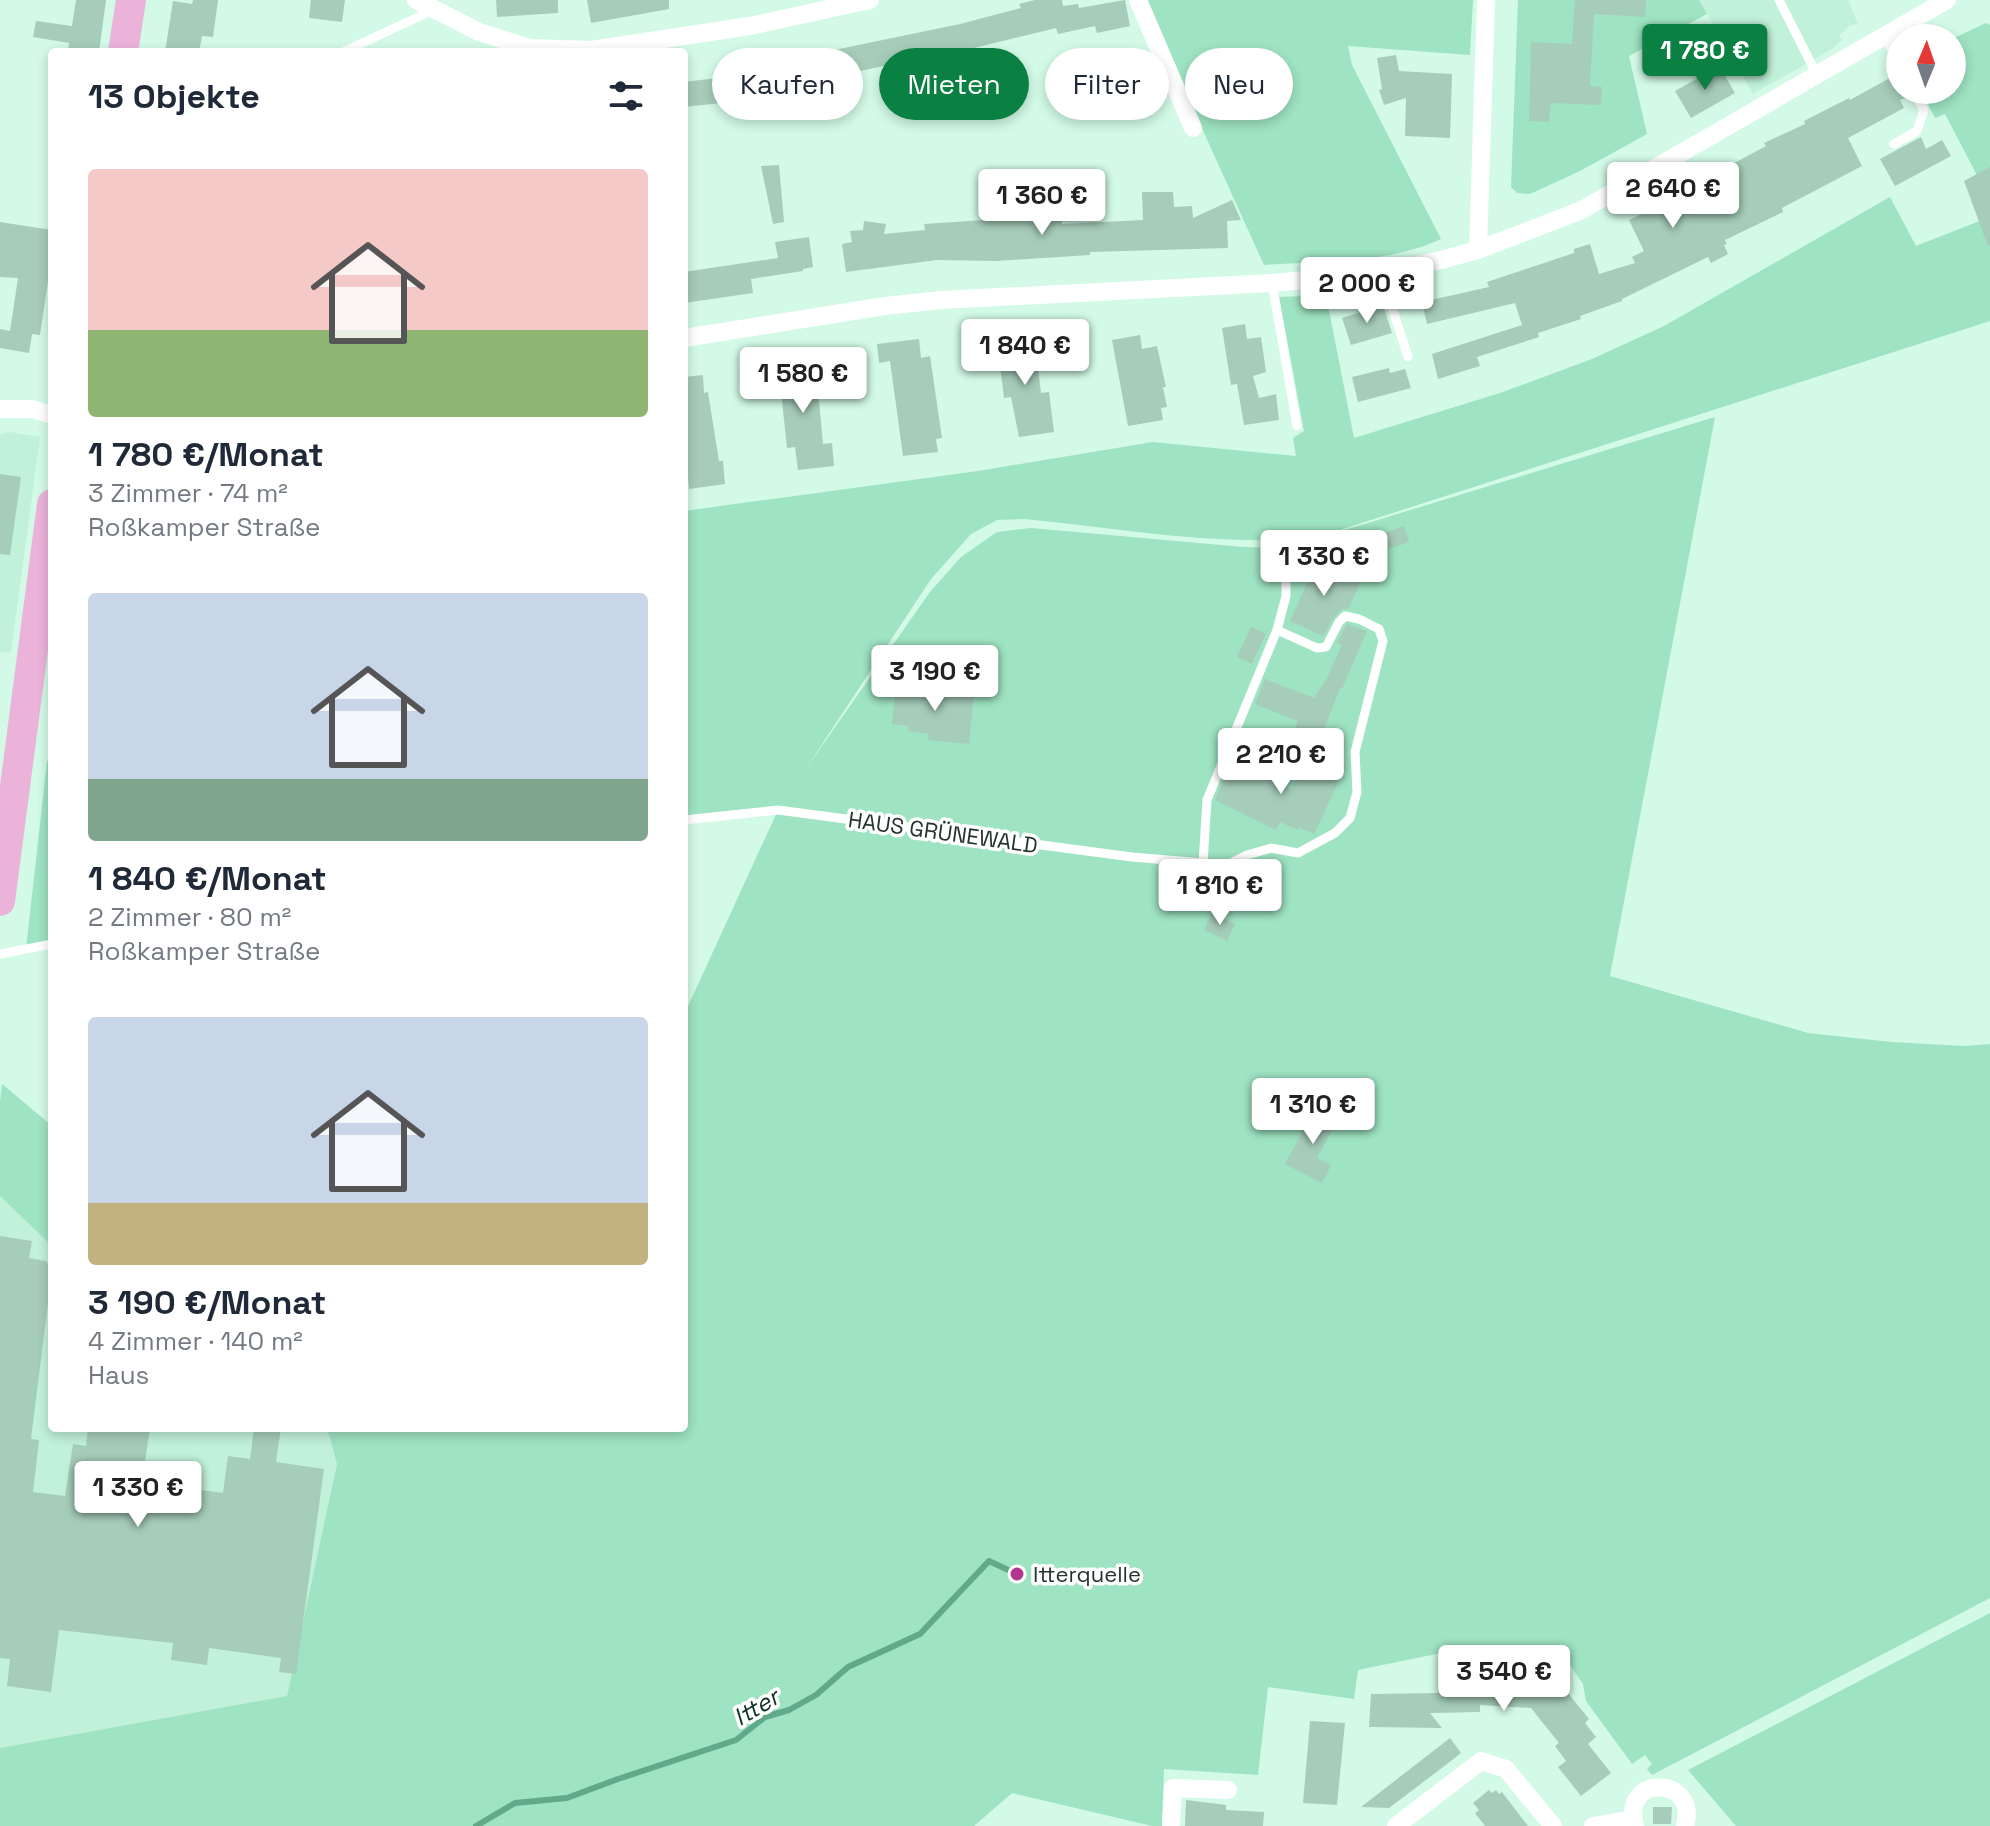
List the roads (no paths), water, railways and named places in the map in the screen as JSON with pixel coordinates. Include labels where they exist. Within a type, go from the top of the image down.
[{"type":"main road","points":[[124,48],[131,0]]},
{"type":"main road","points":[[0,901],[48,536]]},
{"type":"street","points":[[416,0],[479,32],[530,48]]},
{"type":"street","points":[[604,48],[750,26],[870,0]]},
{"type":"street","points":[[1138,0],[1193,128]]},
{"type":"street","points":[[1478,250],[1486,0]]},
{"type":"street","points":[[688,337],[830,313],[941,300],[1272,283],[1381,273],[1478,250],[1582,210],[1947,0]]},
{"type":"street","points":[[0,409],[32,409],[48,414]]},
{"type":"street","points":[[1396,1826],[1481,1761],[1506,1769],[1553,1826]]},
{"type":"street","points":[[1593,1826],[1634,1822],[1633,1810],[1642,1793],[1647,1789],[1666,1787],[1683,1800],[1687,1809],[1685,1826]]},
{"type":"street","points":[[1171,1826],[1173,1788],[1228,1790]]},
{"type":"lane","points":[[1779,0],[1817,75]]},
{"type":"lane","points":[[352,48],[433,10]]},
{"type":"lane","points":[[1894,144],[1917,131],[1924,110],[1921,104]]},
{"type":"lane","points":[[1381,273],[1408,357]]},
{"type":"lane","points":[[1272,283],[1297,426]]},
{"type":"lane","points":[[1203,863],[1207,800],[1277,630],[1286,596],[1286,548]]},
{"type":"lane","name":"HAUS GRÜNEWALD","points":[[688,820],[778,810],[1132,857],[1227,865],[1271,848],[1298,853],[1335,833],[1350,818],[1357,792],[1355,752],[1383,641],[1379,629],[1345,616],[1326,647],[1317,648],[1277,630]]},
{"type":"lane","points":[[0,954],[48,945]]},
{"type":"waterway","name":"Itter","points":[[476,1826],[515,1803],[567,1798],[736,1740],[765,1717],[789,1710],[816,1695],[848,1667],[920,1634],[989,1561],[1017,1574]]},
{"type":"place","name":"Itterquelle","points":[[1017,1574]]}]
